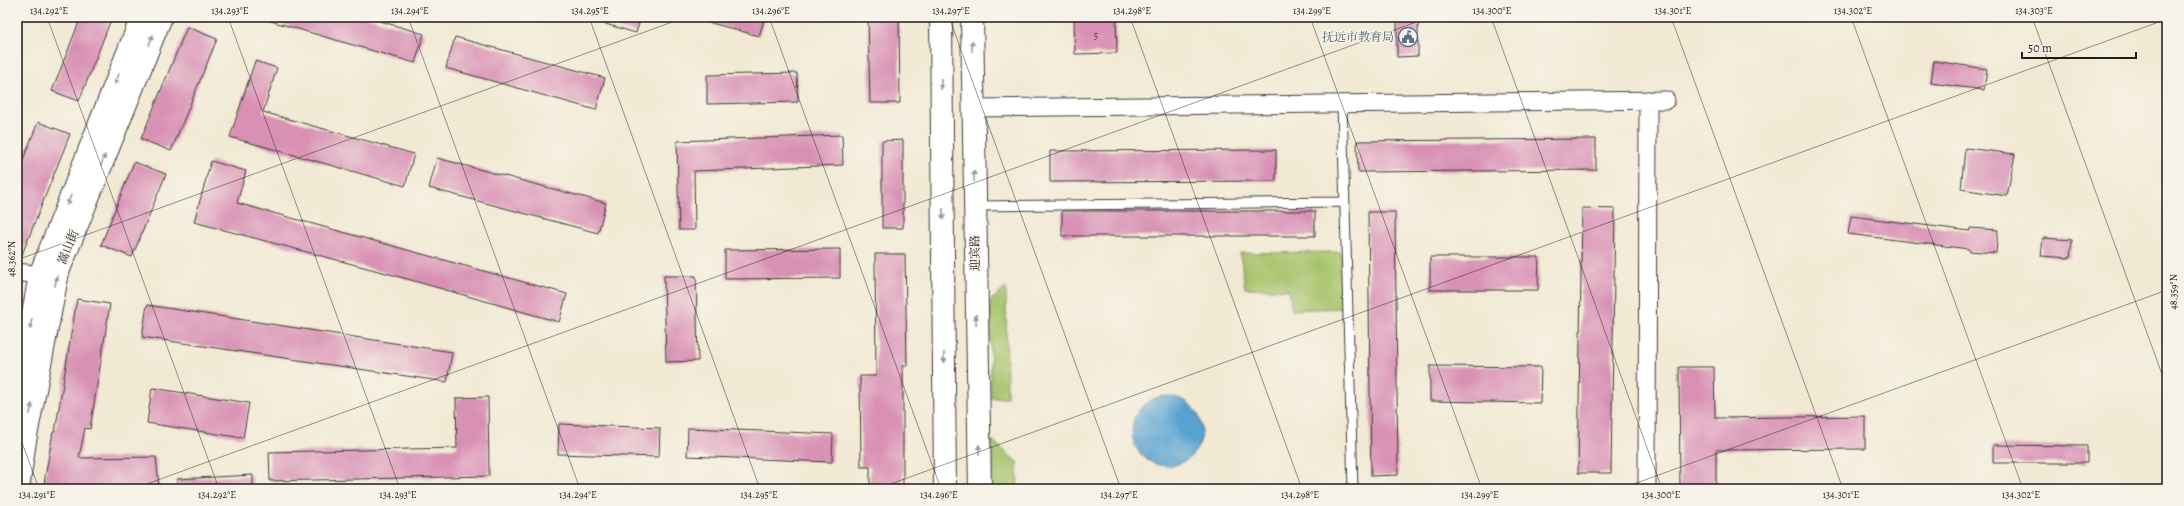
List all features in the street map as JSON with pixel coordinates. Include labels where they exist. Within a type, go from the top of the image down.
[{"type":"main road","name":"嵩山街","points":[[17,403],[40,275],[142,17]]},
{"type":"main road","name":"嵩山街","points":[[18,489],[25,441],[58,272],[161,17]]},
{"type":"main road","points":[[941,17],[945,489]]},
{"type":"main road","name":"迎宾路","points":[[972,17],[974,206],[980,489]]},
{"type":"street","points":[[1647,489],[1648,100]]},
{"type":"street","points":[[973,108],[1666,100]]},
{"type":"street","points":[[17,272],[40,275]]},
{"type":"lane","points":[[1342,104],[1353,489]]},
{"type":"lane","points":[[974,206],[1345,202]]},
{"type":"green space","points":[[1341,252],[1342,308],[1292,310],[1289,290],[1245,288],[1240,253]]},
{"type":"green space","points":[[1006,288],[1007,398],[991,398],[990,301]]},
{"type":"green space","points":[[992,440],[1017,462],[1018,489],[992,489]]},
{"type":"water","points":[[1167,396],[1180,399],[1192,406],[1199,418],[1202,431],[1199,444],[1192,456],[1180,463],[1167,466],[1154,463],[1142,456],[1135,444],[1132,431],[1135,418],[1142,406],[1154,399]]},
{"type":"building","points":[[81,17],[112,17],[79,101],[52,91]]},
{"type":"building","points":[[267,17],[366,17],[424,34],[415,63],[267,20]]},
{"type":"building","points":[[593,17],[641,17],[636,33],[592,20]]},
{"type":"building","points":[[704,17],[754,17],[764,20],[759,36],[704,21]]},
{"type":"building","points":[[868,17],[899,17],[900,103],[870,103]]},
{"type":"building","points":[[1074,17],[1116,17],[1117,53],[1075,54]]},
{"type":"building","name":"抚远市教育局","points":[[1397,17],[1418,17],[1418,56],[1397,57]]},
{"type":"building","points":[[187,27],[217,39],[171,151],[141,139]]},
{"type":"building","points":[[455,37],[605,78],[596,110],[446,68]]},
{"type":"building","points":[[255,61],[277,68],[263,112],[414,154],[405,186],[230,137]]},
{"type":"building","points":[[1934,61],[1987,69],[1984,90],[1931,83]]},
{"type":"building","points":[[797,73],[798,102],[707,104],[707,75]]},
{"type":"building","points":[[38,122],[70,134],[19,262],[17,262],[17,175]]},
{"type":"building","points":[[842,135],[843,165],[694,171],[695,230],[679,230],[677,141]]},
{"type":"building","points":[[1596,139],[1596,170],[1358,172],[1357,141]]},
{"type":"building","points":[[903,140],[903,228],[882,228],[882,141]]},
{"type":"building","points":[[1965,148],[2015,154],[2007,196],[1961,189]]},
{"type":"building","points":[[1276,150],[1276,181],[1050,182],[1050,151]]},
{"type":"building","points":[[437,158],[606,203],[598,233],[429,188]]},
{"type":"building","points":[[211,161],[246,171],[237,203],[567,294],[559,322],[386,273],[194,222]]},
{"type":"building","points":[[134,162],[166,174],[132,257],[101,245]]},
{"type":"building","points":[[1582,208],[1615,209],[1611,473],[1578,473]]},
{"type":"building","points":[[1062,211],[1315,211],[1315,236],[1062,236]]},
{"type":"building","points":[[1368,212],[1395,212],[1398,475],[1371,476]]},
{"type":"building","points":[[1851,216],[1970,231],[1970,228],[1998,230],[1996,253],[1969,251],[1969,249],[1848,234]]},
{"type":"building","points":[[2043,238],[2072,240],[2070,258],[2041,256]]},
{"type":"building","points":[[840,249],[840,278],[725,279],[725,250]]},
{"type":"building","points":[[875,254],[905,254],[907,366],[903,366],[903,489],[870,489],[870,467],[861,467],[860,376],[876,376]]},
{"type":"building","points":[[1430,257],[1539,257],[1538,290],[1430,290]]},
{"type":"building","points":[[664,276],[696,276],[698,361],[666,362]]},
{"type":"building","points":[[77,299],[110,304],[90,429],[85,428],[79,458],[156,457],[159,486],[43,489],[53,432],[55,432]]},
{"type":"building","points":[[147,305],[452,352],[447,382],[142,337]]},
{"type":"building","points":[[1430,366],[1541,367],[1540,403],[1430,401]]},
{"type":"building","points":[[1679,367],[1714,367],[1715,418],[1865,416],[1865,449],[1716,450],[1716,489],[1680,489]]},
{"type":"building","points":[[152,388],[249,403],[243,438],[147,423]]},
{"type":"building","points":[[488,397],[489,476],[270,481],[269,452],[457,448],[456,398]]},
{"type":"building","points":[[559,424],[660,428],[659,457],[558,454]]},
{"type":"building","points":[[688,428],[833,434],[832,462],[687,456]]},
{"type":"building","points":[[1993,445],[2087,446],[2087,463],[1993,463]]},
{"type":"building","points":[[253,475],[253,489],[177,489],[177,479]]},
{"type":"place","name":"抚远市教育局","points":[[1408,37]]}]
